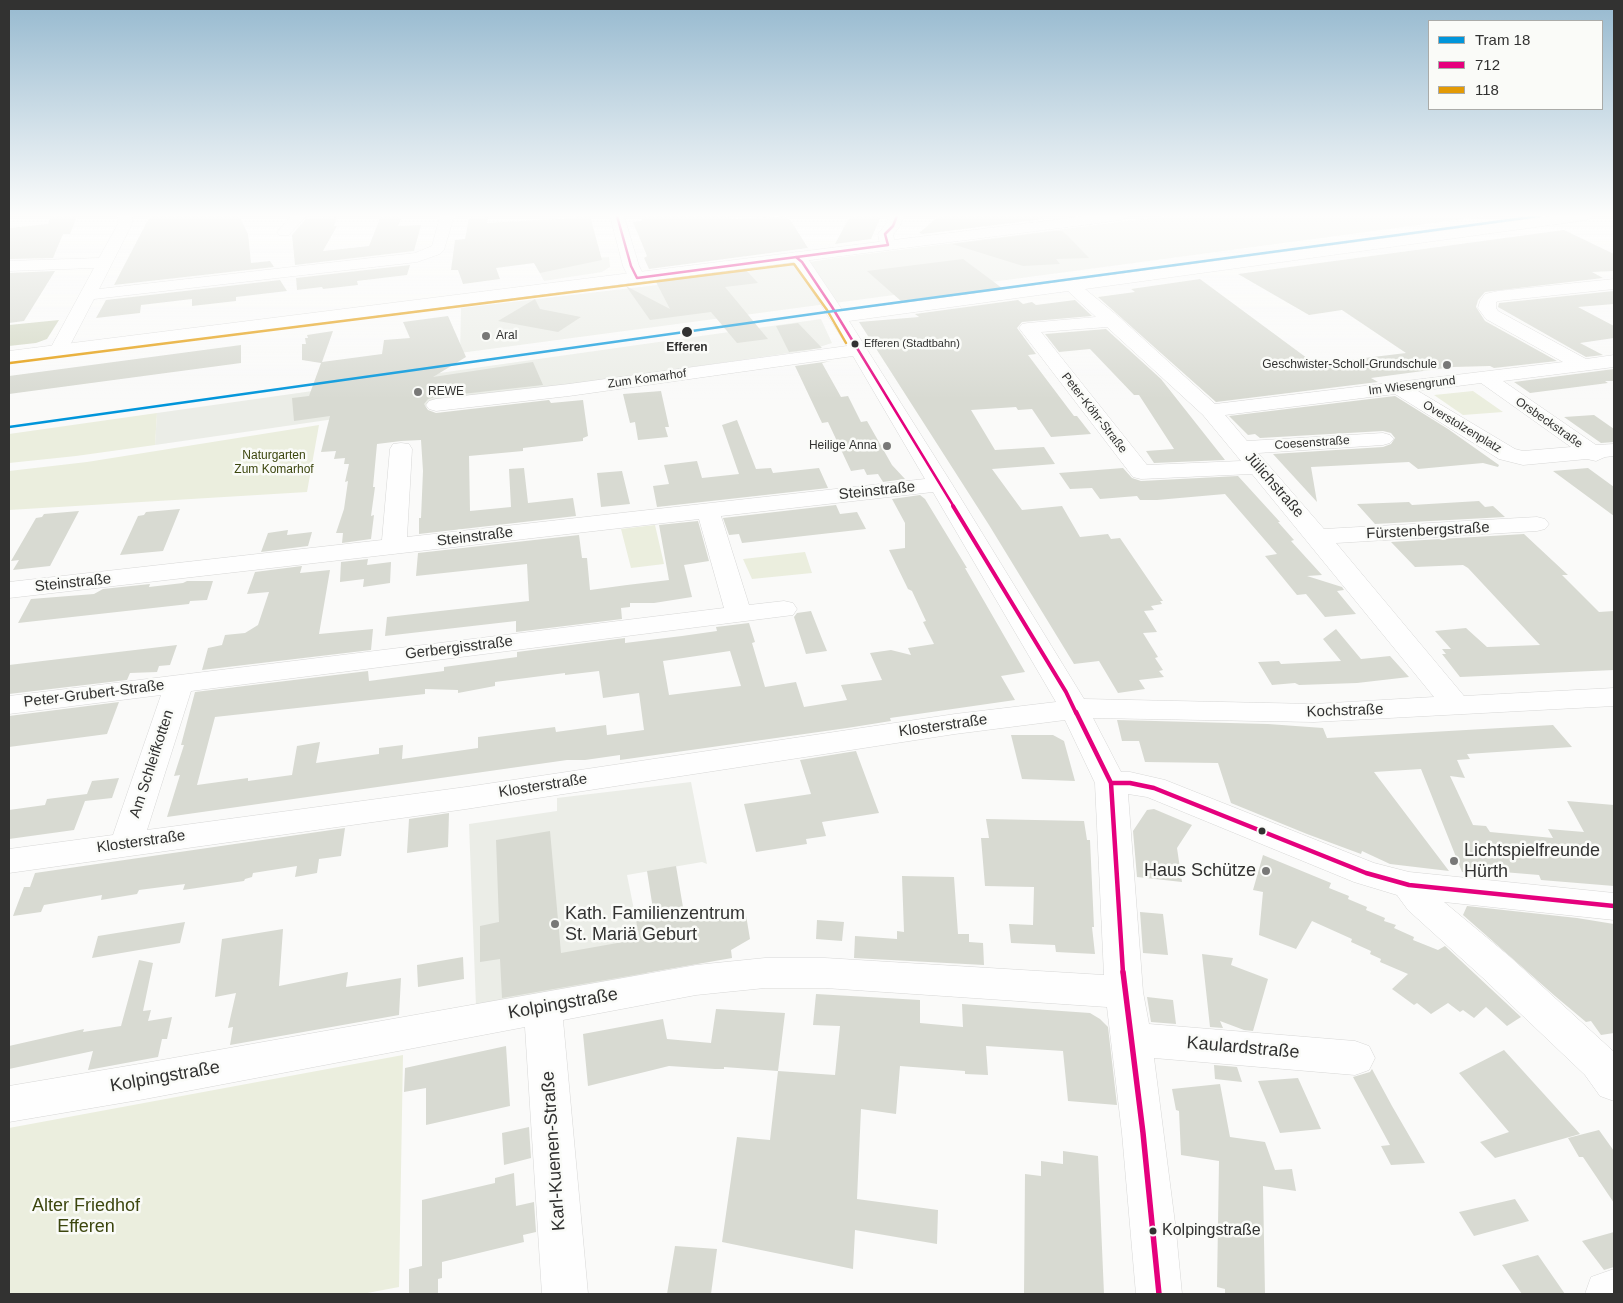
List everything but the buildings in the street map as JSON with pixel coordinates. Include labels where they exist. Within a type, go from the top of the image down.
[{"type":"street","points":[[58,351],[97,277]]},
{"type":"street","points":[[87,295],[245,277]]},
{"type":"street","points":[[9,357],[646,277]]},
{"type":"street","points":[[812,277],[941,484],[1076,710],[1111,783],[1124,992],[1132,1040],[1154,1231],[1159,1294]]},
{"type":"street","points":[[838,317],[1132,277]]},
{"type":"street","points":[[1583,365],[1492,315],[1487,308],[1488,301],[1498,296],[1614,284]]},
{"type":"street","name":"Jülichstraße","points":[[1071,285],[1113,321],[1210,411],[1318,537],[1456,705]]},
{"type":"street","name":"Peter-Köhr-Straße","points":[[1113,321],[1028,328],[1141,472],[1258,467]]},
{"type":"street","name":"Zum Komarhof","points":[[436,405],[568,390],[858,350]]},
{"type":"street","name":"Im Wiesengrund","points":[[1210,411],[1614,361]]},
{"type":"street","name":"Orsbeckstraße","points":[[1485,377],[1614,468]]},
{"type":"street","name":"Overstolzenplatz","points":[[1397,387],[1507,454],[1523,458],[1614,450]]},
{"type":"street","name":"Coesenstraße","points":[[1242,448],[1383,438]]},
{"type":"street","points":[[394,546],[401,449]]},
{"type":"street","name":"Steinstraße","points":[[9,590],[941,484]]},
{"type":"street","points":[[708,510],[739,614]]},
{"type":"street","name":"Fürstenbergstraße","points":[[1318,537],[1538,524]]},
{"type":"street","name":"Gerbergisstraße","points":[[179,683],[784,609]]},
{"type":"street","name":"Peter-Grubert-Straße","points":[[9,705],[179,683]]},
{"type":"street","name":"Am Schleifkotten","points":[[126,844],[179,683]]},
{"type":"street","name":"Kochstraße","points":[[1076,710],[1116,708],[1314,713],[1614,697]]},
{"type":"street","name":"Klosterstraße","points":[[9,861],[466,798],[955,724],[1076,710]]},
{"type":"street","points":[[1111,783],[1154,788],[1366,873],[1409,885],[1614,906]]},
{"type":"street","points":[[1409,885],[1420,901],[1496,967],[1592,1057],[1614,1083]]},
{"type":"street","name":"Kolpingstraße","points":[[9,1104],[696,980],[765,973],[825,973],[1124,992]]},
{"type":"street","name":"Karl-Kuenen-Straße","points":[[543,1008],[565,1294]]},
{"type":"street","name":"Kaulardstraße","points":[[1132,1040],[1355,1058]]},
{"type":"street","points":[[1608,1294],[1614,1292]]},
{"type":"shaded area","points":[[542,277],[571,277],[544,281]]},
{"type":"shaded area","points":[[714,277],[1031,277],[460,353],[461,308]]},
{"type":"shaded area","points":[[821,319],[832,343],[810,350],[155,445],[157,413]]},
{"type":"shaded area","name":"Kath. Familienzentrum St. Mariä Geburt","points":[[691,782],[707,864],[702,862],[627,875],[647,974],[476,1006],[469,824],[557,811],[557,798]]},
{"type":"green space","points":[[59,320],[47,339],[36,343],[9,346],[9,325]]},
{"type":"green space","points":[[1473,391],[1503,412],[1463,415],[1434,395]]},
{"type":"green space","points":[[157,413],[155,445],[9,463],[9,434]]},
{"type":"green space","name":"Naturgarten Zum Komarhof","points":[[319,425],[307,492],[9,510],[9,471],[87,462]]},
{"type":"green space","points":[[655,525],[664,564],[631,568],[621,529]]},
{"type":"green space","points":[[805,552],[812,573],[752,579],[743,559]]},
{"type":"green space","name":"Alter Friedhof Efferen","points":[[403,1055],[399,1287],[362,1294],[9,1294],[9,1128]]},
{"type":"tram line","name":"18","points":[[9,427],[1088,277]]},
{"type":"transit line","name":"712","points":[[636,277],[646,277]]},
{"type":"transit line","name":"118","points":[[10,363],[693,277]]},
{"type":"transit line","name":"118","points":[[803,277],[827,310],[846,343]]},
{"type":"transit line","name":"712","points":[[812,277],[1066,692],[1111,783],[1124,992],[1132,1039],[1143,1133],[1159,1294]]},
{"type":"transit line","name":"712","points":[[1111,783],[1130,783],[1154,788],[1366,873],[1409,885],[1614,906]]},
{"type":"place","name":"Efferen","points":[[687,332]]},
{"type":"place","name":"Aral","points":[[486,336]]},
{"type":"place","name":"Efferen (Stadtbahn)","points":[[855,344]]},
{"type":"place","name":"Geschwister-Scholl-Grundschule","points":[[1447,365]]},
{"type":"place","name":"REWE","points":[[418,392]]},
{"type":"place","name":"Heilige Anna","points":[[887,446]]},
{"type":"place","name":"Lichtspielfreunde Hürth","points":[[1454,861]]},
{"type":"place","name":"Haus Schütze","points":[[1266,871]]},
{"type":"place","name":"Kath. Familienzentrum St. Mariä Geburt","points":[[555,924]]},
{"type":"place","name":"Kolpingstraße","points":[[1153,1231]]}]
